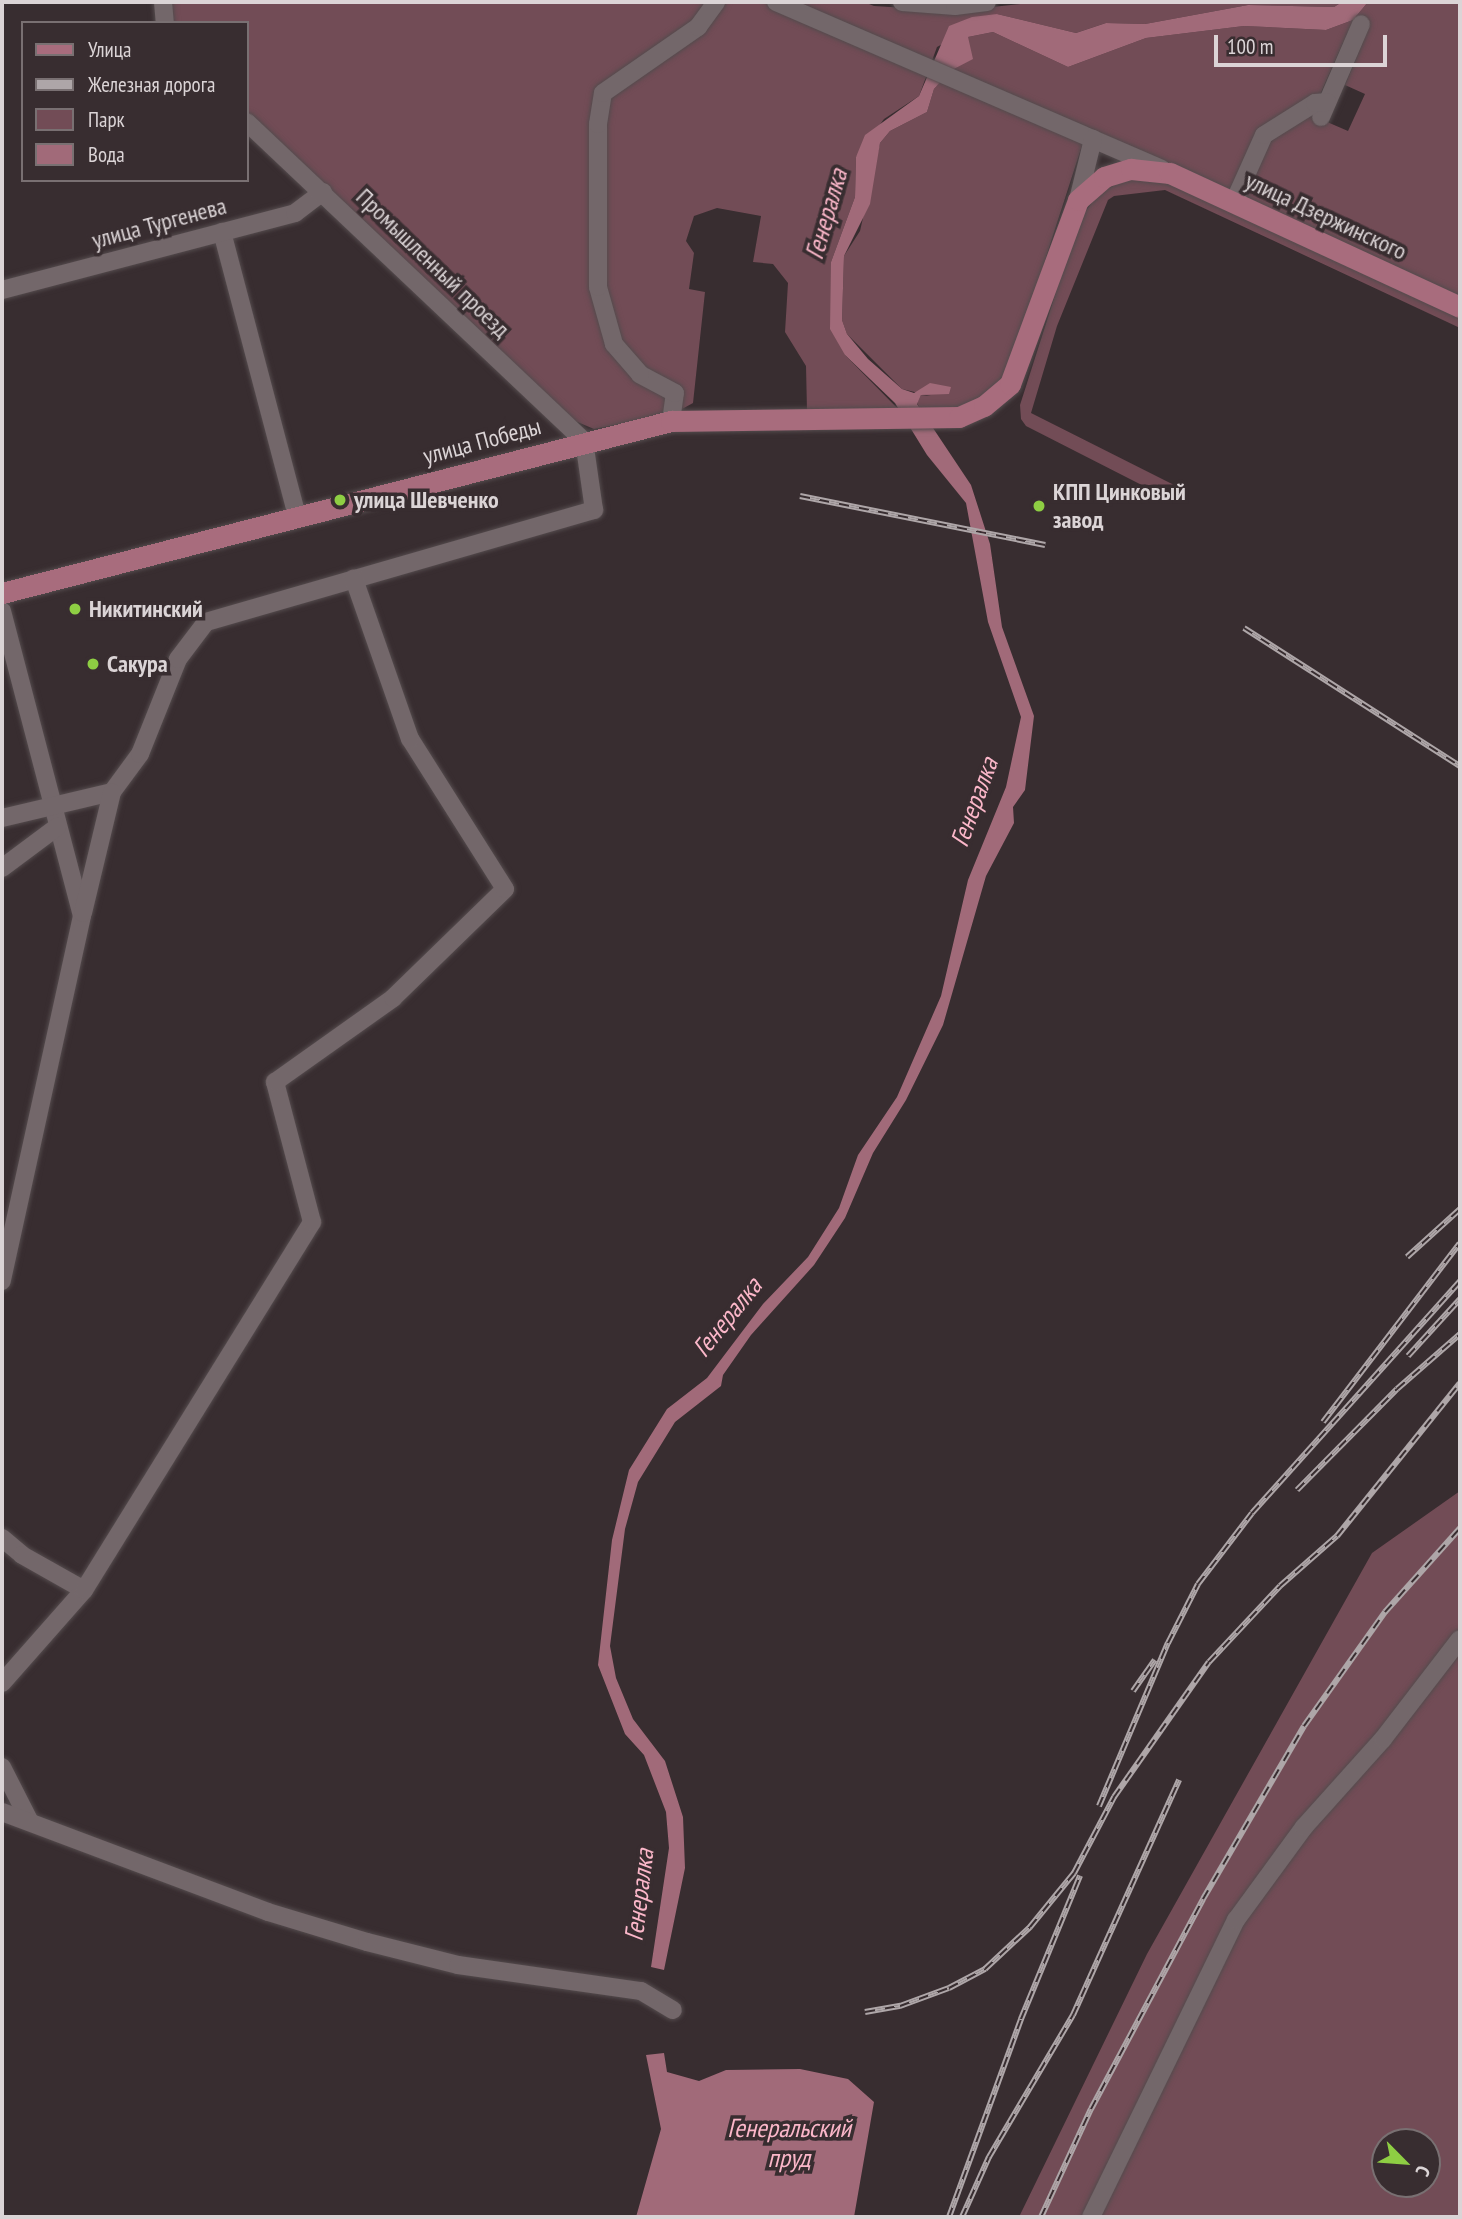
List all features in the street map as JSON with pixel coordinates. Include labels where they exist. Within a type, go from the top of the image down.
[{"type":"main road","name":"улица Дзержинского","points":[[1078,200],[1104,177],[1130,169],[1170,173],[1460,307]]},
{"type":"main road","name":"улица Победы","points":[[2,593],[584,441],[671,421],[942,421],[984,407],[1010,384],[1078,200]]},
{"type":"street","points":[[163,2],[165,21]]},
{"type":"street","points":[[671,421],[676,393],[640,374],[614,344],[598,287],[598,124],[604,93],[698,27],[716,2]]},
{"type":"street","points":[[776,2],[919,67],[1170,173]]},
{"type":"street","points":[[902,2],[955,6],[987,2]]},
{"type":"street","points":[[1234,202],[1264,135],[1303,108],[1324,109],[1361,24]]},
{"type":"street","name":"Промышленный проезд","points":[[248,123],[584,441]]},
{"type":"street","points":[[1078,200],[1093,139]]},
{"type":"street","name":"улица Тургенева","points":[[2,290],[295,213],[323,192]]},
{"type":"street","points":[[222,232],[297,516]]},
{"type":"street","points":[[2,1281],[112,792],[140,754],[178,659],[206,622],[594,510],[584,441]]},
{"type":"street","points":[[2,1684],[83,1590],[312,1222],[275,1082],[393,998],[505,890],[410,739],[354,579]]},
{"type":"street","points":[[2,611],[82,916]]},
{"type":"street","points":[[2,818],[112,792]]},
{"type":"street","points":[[2,868],[57,827]]},
{"type":"street","points":[[2,1538],[22,1555],[83,1590]]},
{"type":"street","points":[[1091,2217],[1236,1920],[1304,1827],[1383,1739],[1460,1639]]},
{"type":"street","points":[[2,1767],[30,1822]]},
{"type":"street","points":[[2,1812],[268,1912],[367,1942],[458,1965],[641,1991],[673,2010]]},
{"type":"green space","points":[[168,2],[864,2],[874,6],[955,11],[1039,2],[1342,2],[1334,7],[1248,5],[1145,24],[1106,23],[1076,33],[997,14],[937,47],[919,96],[884,119],[856,157],[855,197],[831,262],[845,355],[901,412],[807,411],[806,366],[785,332],[788,283],[773,264],[753,262],[761,216],[717,208],[694,216],[686,241],[694,253],[689,289],[705,292],[693,403],[673,414],[594,429],[575,421],[248,117],[248,21],[170,21]]},
{"type":"green space","points":[[1368,2],[1460,2],[1460,298],[1088,127],[1016,350],[1002,380],[985,398],[962,408],[922,412],[917,403],[921,395],[931,396],[902,389],[847,334],[842,320],[844,256],[860,231],[880,143],[890,131],[927,112],[934,89],[968,48],[968,37],[993,32],[1068,67],[1146,38],[1244,26],[1326,30],[1353,20]],"holes":[[[1353,20],[1369,28],[1345,85],[1365,94],[1348,131],[1311,115]]]},
{"type":"green space","points":[[1135,176],[1157,178],[1460,316],[1460,328],[1165,190],[1114,196],[1108,200],[1057,326],[1031,413],[1184,490],[1177,503],[1026,426],[1021,419],[1020,405],[1079,220],[1100,192]]},
{"type":"green space","points":[[1460,1491],[1460,2217],[1019,2217],[1147,1954],[1372,1553]]},
{"type":"water","name":"Генералка","points":[[1342,2],[1368,2],[1353,20],[1326,30],[1244,26],[1146,38],[1068,67],[993,32],[968,37],[973,59],[950,71],[934,89],[927,112],[890,131],[880,143],[870,204],[844,256],[842,320],[847,334],[868,359],[902,389],[914,393],[930,383],[951,387],[949,394],[921,395],[917,404],[971,485],[990,544],[1002,627],[1034,716],[1025,790],[1013,807],[1014,823],[986,876],[943,1025],[906,1100],[873,1153],[845,1218],[814,1265],[751,1335],[723,1375],[721,1386],[675,1422],[638,1482],[625,1529],[610,1646],[616,1678],[633,1719],[665,1761],[683,1817],[685,1868],[664,1970],[651,1967],[669,1848],[666,1812],[644,1755],[625,1734],[598,1665],[612,1540],[629,1470],[667,1409],[707,1378],[763,1304],[808,1257],[839,1208],[858,1155],[897,1097],[941,996],[968,880],[1006,787],[1021,717],[988,622],[966,503],[927,455],[895,403],[845,355],[830,329],[831,262],[855,197],[856,157],[865,135],[919,96],[949,26],[972,17],[997,14],[1076,33],[1106,23],[1145,24],[1248,5],[1334,7]]},
{"type":"water","name":"Генеральский пруд","points":[[664,2053],[667,2072],[699,2081],[726,2070],[800,2069],[848,2079],[874,2102],[854,2217],[636,2217],[661,2129],[646,2055]]},
{"type":"railway","points":[[800,496],[1045,545]]},
{"type":"railway","points":[[1244,628],[1460,766]]},
{"type":"railway","points":[[1407,1257],[1460,1209]]},
{"type":"railway","points":[[1323,1422],[1460,1243]]},
{"type":"railway","points":[[1099,1806],[1168,1643],[1198,1584],[1252,1513],[1460,1281]]},
{"type":"railway","points":[[1408,1356],[1460,1299]]},
{"type":"railway","points":[[1297,1490],[1397,1389],[1460,1334]]},
{"type":"railway","points":[[865,2012],[900,2006],[949,1988],[985,1969],[1030,1927],[1074,1873],[1114,1797],[1209,1662],[1280,1586],[1337,1536],[1460,1383]]},
{"type":"railway","points":[[1041,2217],[1091,2109],[1203,1899],[1304,1726],[1385,1612],[1460,1528]]},
{"type":"railway","points":[[1133,1691],[1155,1660]]},
{"type":"railway","points":[[962,2217],[989,2157],[1073,2015],[1179,1780]]},
{"type":"railway","points":[[949,2217],[1021,2019],[1080,1876]]},
{"type":"place","name":"улица Шевченко","points":[[340,500]]},
{"type":"place","name":"КПП Цинковый завод","points":[[1039,506]]},
{"type":"place","name":"Никитинский","points":[[75,609]]},
{"type":"place","name":"Сакура","points":[[93,664]]}]
